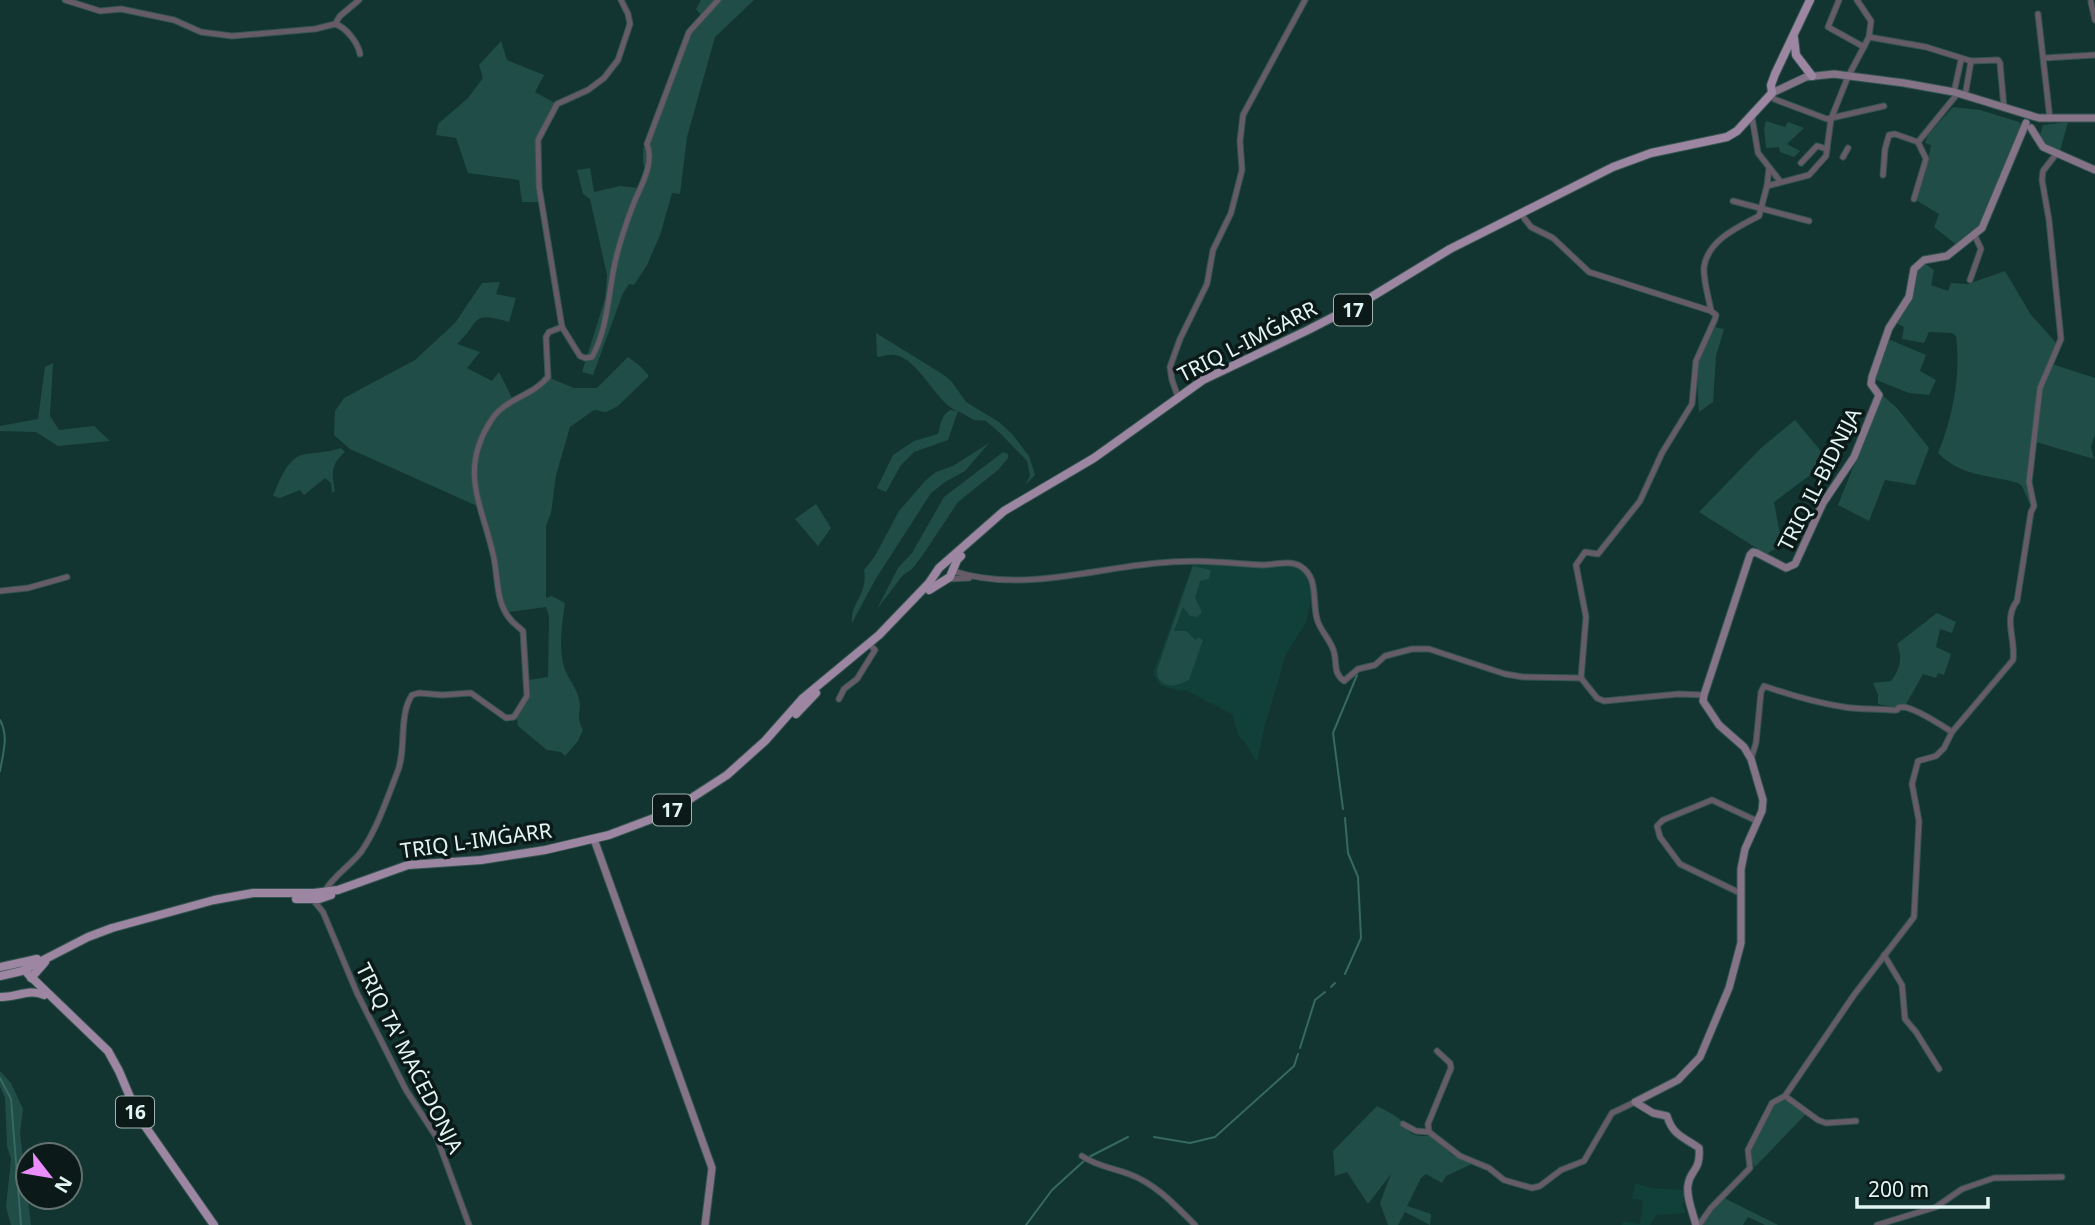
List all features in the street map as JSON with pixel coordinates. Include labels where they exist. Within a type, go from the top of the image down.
[{"type":"main road","name":"17","points":[[1772,95],[1771,85],[1810,0]]},
{"type":"main road","points":[[1794,35],[1796,55]]},
{"type":"main road","points":[[1785,55],[1791,52],[1796,55],[1812,76]]},
{"type":"main road","name":"TRIQ L-IMĠARR","points":[[0,976],[22,971],[88,937],[124,924],[228,897],[253,893],[303,894],[320,899],[408,865],[514,856],[609,835],[670,811],[727,775],[744,760],[765,741],[803,698],[880,635],[941,568],[1004,511],[1094,458],[1203,380],[1321,324],[1450,249],[1589,178],[1651,153],[1727,137],[1737,131],[1772,95]]},
{"type":"main road","name":"TRIQ L-IMĠARR","points":[[32,980],[46,962],[113,931],[216,903],[253,897],[320,899],[409,868],[517,859],[595,842],[652,823],[694,802],[762,750],[823,686],[872,647],[933,585],[951,575],[961,556],[1006,514],[1096,462],[1205,384],[1335,320],[1470,243],[1524,218],[1614,170],[1652,156],[1728,140],[1739,133],[1772,95]]},
{"type":"main road","points":[[941,568],[951,575],[939,577],[941,568]]},
{"type":"main road","points":[[0,967],[44,957],[88,937]]},
{"type":"main road","points":[[56,1002],[41,983],[39,976],[46,966],[62,954]]},
{"type":"main road","name":"16","points":[[22,971],[112,1056],[138,1116],[214,1225]]},
{"type":"main road","points":[[1,998],[29,992],[32,980]]},
{"type":"main road","name":"16","points":[[29,992],[37,992],[56,1002]]},
{"type":"street","points":[[65,0],[100,11],[121,9],[174,20],[201,32],[232,36],[314,29],[335,24],[340,25],[358,46],[360,54]]},
{"type":"street","points":[[335,24],[340,16],[359,0]]},
{"type":"street","points":[[621,0],[630,24],[618,60],[604,78],[588,90],[558,104],[538,140],[539,187],[560,328],[584,358],[592,357],[598,346],[609,306],[613,272],[628,217],[650,160],[647,144],[690,32],[718,0]]},
{"type":"street","points":[[1178,397],[1171,380],[1171,362],[1207,284],[1213,253],[1231,213],[1242,170],[1240,141],[1243,115],[1305,0]]},
{"type":"street","points":[[1839,0],[1828,27],[1864,47]]},
{"type":"street","points":[[1767,186],[1809,175],[1825,156],[1831,119],[1848,77],[1869,37],[1871,21],[1857,0]]},
{"type":"street","points":[[2091,2],[2095,20]]},
{"type":"street","points":[[2038,15],[2050,119]]},
{"type":"street","points":[[1869,37],[1926,47],[1961,60],[1998,60],[2004,108]]},
{"type":"street","points":[[2044,58],[2095,55]]},
{"type":"street","points":[[1958,95],[1961,60]]},
{"type":"street","points":[[1917,142],[1958,95],[1971,61]]},
{"type":"street","points":[[1772,95],[1793,82],[1812,76],[1848,77],[1958,95],[2004,108],[2033,123],[2037,139],[2043,147],[2095,170]]},
{"type":"street","points":[[1772,95],[1801,81],[1848,77]]},
{"type":"street","points":[[1772,95],[1774,99],[1831,119],[1884,106]]},
{"type":"street","points":[[1958,95],[2033,123],[2050,119],[2095,118]]},
{"type":"street","points":[[1752,117],[1758,153],[1780,181]]},
{"type":"street","name":"TRIQ IL-BIDNIJA","points":[[1704,695],[1750,555],[1755,552],[1786,568],[1793,566],[1823,503],[1854,457],[1879,397],[1879,392],[1871,384],[1872,377],[1889,328],[1909,298],[1914,269],[1924,260],[1947,256],[1982,229],[2021,140],[2033,123]]},
{"type":"street","points":[[1883,175],[1889,135],[1895,134],[1917,142],[1926,159],[1914,198]]},
{"type":"street","points":[[1801,163],[1817,146],[1827,149]]},
{"type":"street","points":[[1843,157],[1848,148]]},
{"type":"street","points":[[1697,1225],[1750,1168],[1748,1150],[1772,1102],[1785,1096],[1915,915],[1919,821],[1912,784],[1914,770],[1918,761],[1936,756],[1944,748],[1952,732],[2010,666],[2014,655],[2011,608],[2017,601],[2034,506],[2029,482],[2040,388],[2061,339],[2042,180],[2043,171],[2057,153]]},
{"type":"street","points":[[1711,311],[1704,269],[1707,257],[1726,234],[1759,216],[1769,168]]},
{"type":"street","points":[[1733,201],[1809,221]]},
{"type":"street","points":[[1403,1124],[1416,1131],[1429,1132],[1460,1156],[1489,1168],[1504,1180],[1535,1188],[1561,1170],[1584,1161],[1608,1118],[1616,1110],[1687,1073],[1706,1048],[1729,988],[1741,943],[1741,869],[1745,849],[1763,805],[1751,759],[1744,747],[1717,722],[1703,701],[1704,695],[1679,694],[1604,701],[1597,698],[1581,678],[1586,617],[1576,565],[1586,552],[1598,554],[1638,505],[1662,453],[1692,404],[1694,369],[1716,315],[1711,311],[1589,272],[1553,237],[1531,227],[1524,218]]},
{"type":"street","points":[[1970,279],[1981,249],[1975,236]]},
{"type":"street","points":[[320,899],[329,884],[362,851],[370,836],[399,768],[407,706],[412,695],[471,693],[506,718],[514,717],[526,698],[523,631],[509,618],[500,596],[494,558],[479,509],[474,476],[479,448],[495,416],[548,377],[545,338],[551,331],[560,328]]},
{"type":"street","points":[[951,575],[1042,580],[1158,563],[1210,560],[1241,564],[1298,564],[1311,578],[1317,619],[1333,649],[1337,674],[1345,681],[1358,669],[1375,665],[1385,656],[1412,649],[1429,649],[1523,677],[1581,678]]},
{"type":"street","points":[[951,575],[979,577]]},
{"type":"street","points":[[0,590],[28,588],[67,577]]},
{"type":"street","points":[[839,699],[844,689],[858,679],[875,650],[872,647]]},
{"type":"street","points":[[1751,759],[1756,743],[1761,692],[1764,686],[1845,708],[1862,710],[1884,706],[1893,710],[1903,707],[1952,732]]},
{"type":"street","points":[[1740,893],[1680,864],[1660,837],[1657,828],[1661,821],[1712,800],[1757,821]]},
{"type":"street","points":[[595,842],[712,1168],[705,1225]]},
{"type":"street","name":"TRIQ TA' MAĊEDONJA","points":[[320,899],[357,993],[398,1075],[437,1138],[469,1225]]},
{"type":"street","points":[[1884,955],[1902,985],[1905,1019],[1939,1069]]},
{"type":"street","points":[[1429,1132],[1428,1124],[1451,1070],[1450,1063],[1437,1051]]},
{"type":"street","points":[[1785,1096],[1826,1123],[1856,1121]]},
{"type":"street","points":[[1635,1102],[1653,1114],[1667,1116],[1670,1126],[1685,1141],[1692,1142],[1699,1148],[1698,1168],[1689,1180],[1687,1189],[1697,1225]]},
{"type":"street","points":[[1082,1156],[1153,1185],[1195,1225]]},
{"type":"street","points":[[1877,1225],[1936,1207],[1962,1189],[1993,1178],[2062,1177]]},
{"type":"shaded area","points":[[701,0],[754,0],[715,37],[687,137],[680,194],[672,193],[660,235],[647,265],[634,285],[629,284],[623,293],[593,375],[582,372],[605,299],[607,275],[590,199],[583,194],[577,170],[590,168],[594,192],[620,186],[638,188],[645,168],[643,148],[647,149],[684,43],[683,38],[701,15],[696,9]]},
{"type":"shaded area","points":[[501,41],[507,60],[544,75],[535,92],[555,103],[535,139],[539,202],[522,202],[519,180],[468,173],[456,138],[436,135],[438,124],[468,98],[483,78],[479,65]]},
{"type":"shaded area","points":[[1953,107],[1980,110],[2019,122],[2022,127],[1986,207],[1988,210],[1983,222],[1958,246],[1934,227],[1939,214],[1916,200],[1931,145],[1925,143],[1928,135]]},
{"type":"shaded area","points":[[1766,121],[1785,127],[1788,122],[1804,128],[1787,144],[1800,151],[1794,157],[1780,152],[1779,147],[1766,148]]},
{"type":"shaded area","points":[[2068,122],[2060,151],[2044,144],[2040,135],[2043,125]]},
{"type":"shaded area","points":[[1924,263],[1934,270],[1931,285],[1948,291],[1951,283],[1968,284],[2005,271],[2031,315],[2058,345],[2039,388],[2028,483],[2031,507],[2018,483],[1966,471],[1938,453],[1948,425],[1954,395],[1956,336],[1952,333],[1929,332],[1924,343],[1902,339],[1904,327],[1896,323],[1917,268]]},
{"type":"shaded area","points":[[500,282],[496,294],[516,298],[509,322],[481,318],[457,344],[480,352],[467,368],[492,381],[499,372],[513,400],[493,413],[480,440],[471,477],[477,506],[350,449],[334,435],[335,411],[344,398],[415,360],[455,323],[482,283]]},
{"type":"shaded area","points":[[1715,327],[1724,329],[1716,356],[1713,402],[1699,412],[1696,365]]},
{"type":"shaded area","points":[[876,333],[944,375],[966,402],[999,422],[1029,456],[1035,475],[1025,485],[1030,476],[1027,461],[986,421],[974,420],[958,411],[948,440],[914,452],[901,465],[886,492],[877,488],[893,455],[914,441],[938,434],[944,415],[950,410],[957,411],[942,399],[911,363],[892,355],[877,357]]},
{"type":"shaded area","points":[[1888,339],[1926,355],[1920,371],[1936,380],[1929,395],[1909,393],[1874,379]]},
{"type":"shaded area","points":[[628,357],[649,376],[618,406],[606,412],[594,410],[570,427],[556,475],[551,513],[546,526],[546,598],[552,596],[565,603],[562,658],[578,695],[579,721],[583,730],[578,741],[565,756],[561,752],[547,750],[518,726],[517,717],[529,697],[528,680],[548,677],[549,616],[546,607],[509,612],[499,595],[475,479],[477,458],[499,412],[546,384],[550,378],[574,388],[597,388]]},
{"type":"shaded area","points":[[53,363],[50,416],[59,430],[94,426],[110,441],[58,446],[36,432],[0,431],[0,426],[38,419],[45,367]]},
{"type":"shaded area","points":[[2052,364],[2095,378],[2095,434],[2091,447],[2094,459],[2036,442],[2042,389]]},
{"type":"shaded area","points":[[1882,395],[1897,408],[1929,448],[1915,485],[1885,480],[1869,521],[1838,505]]},
{"type":"shaded area","points":[[1795,420],[1829,461],[1774,502],[1782,545],[1766,554],[1699,512],[1761,448]]},
{"type":"shaded area","points":[[989,443],[965,471],[931,493],[875,580],[852,623],[852,616],[864,586],[864,570],[875,556],[899,511],[936,472],[953,466]]},
{"type":"shaded area","points":[[341,448],[345,452],[333,470],[335,491],[332,493],[331,483],[325,478],[304,495],[300,490],[280,498],[273,496],[284,472],[297,457]]},
{"type":"shaded area","points":[[1003,452],[1008,454],[1008,458],[998,470],[958,502],[922,556],[912,569],[903,575],[877,609],[898,568],[912,553],[944,497]]},
{"type":"shaded area","points":[[816,504],[831,528],[818,546],[795,519]]},
{"type":"shaded area","points":[[1193,563],[1300,567],[1308,578],[1312,595],[1306,623],[1286,654],[1257,762],[1239,737],[1232,714],[1185,690],[1179,691],[1160,685],[1153,674]]},
{"type":"shaded area","points":[[1193,566],[1211,570],[1209,579],[1200,581],[1195,598],[1202,612],[1197,617],[1190,616],[1183,607],[1174,631],[1186,631],[1196,640],[1198,637],[1203,640],[1189,680],[1169,685],[1161,682],[1157,670]]},
{"type":"shaded area","points":[[1937,613],[1956,622],[1952,633],[1940,629],[1936,647],[1951,654],[1944,675],[1938,673],[1936,678],[1923,674],[1905,706],[1896,708],[1878,704],[1873,683],[1891,681],[1894,677],[1900,659],[1897,644]]},
{"type":"shaded area","points":[[0,1071],[11,1083],[23,1109],[21,1141],[14,1141],[14,1211],[29,1211],[31,1225],[11,1225],[6,1207],[11,1159],[7,1146],[5,1098],[0,1086]]},
{"type":"shaded area","points":[[1779,1100],[1787,1100],[1806,1114],[1755,1167],[1749,1155],[1774,1104]]},
{"type":"shaded area","points":[[1377,1106],[1398,1118],[1413,1135],[1432,1136],[1452,1155],[1472,1164],[1446,1176],[1442,1183],[1426,1174],[1421,1178],[1407,1206],[1431,1214],[1430,1225],[1405,1212],[1398,1225],[1388,1225],[1380,1203],[1391,1174],[1368,1204],[1347,1172],[1335,1176],[1333,1151]]},
{"type":"shaded area","points":[[1635,1183],[1651,1188],[1686,1190],[1686,1198],[1682,1204],[1686,1213],[1657,1215],[1650,1225],[1622,1225],[1623,1221],[1640,1224],[1643,1200],[1632,1199]]},
{"type":"shaded area","points":[[1724,1198],[1778,1225],[1765,1225],[1748,1217],[1743,1225],[1701,1225]]},
{"type":"waterway","points":[[1343,809],[1333,733],[1357,675]]},
{"type":"waterway","points":[[0,720],[5,738],[0,771]]},
{"type":"waterway","points":[[1345,818],[1348,853],[1358,877],[1361,938],[1345,974]]},
{"type":"waterway","points":[[1331,987],[1335,983]]},
{"type":"waterway","points":[[1300,1048],[1315,1000],[1325,992]]},
{"type":"waterway","points":[[1154,1137],[1190,1143],[1215,1137],[1294,1066],[1298,1054]]},
{"type":"waterway","points":[[0,1078],[11,1099],[21,1225]]},
{"type":"waterway","points":[[1089,1157],[1128,1137]]},
{"type":"waterway","points":[[1026,1225],[1052,1190],[1085,1160]]}]
